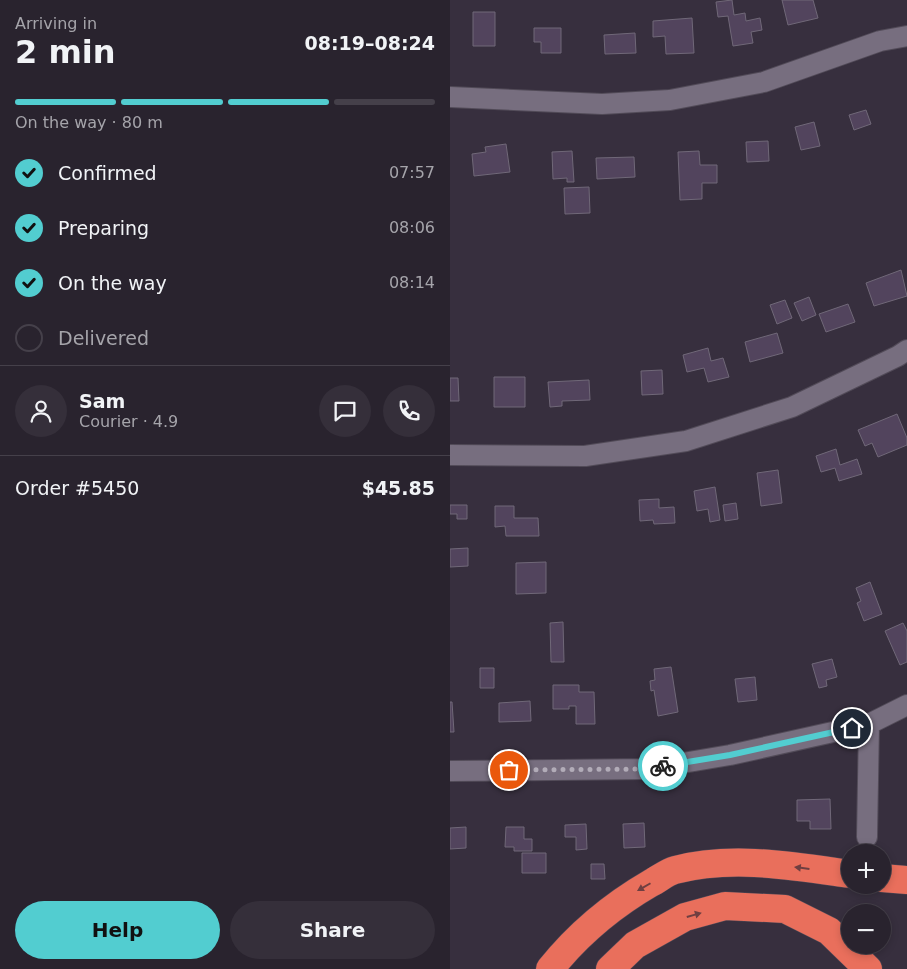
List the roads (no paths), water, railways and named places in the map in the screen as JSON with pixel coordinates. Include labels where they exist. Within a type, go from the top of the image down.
[{"type":"highway","points":[[550,969],[570,944],[626,897],[673,870],[724,862],[798,867],[841,873]]},
{"type":"highway","points":[[891,879],[907,880]]},
{"type":"highway","points":[[610,969],[635,945],[685,917],[725,906],[785,909],[829,931],[868,969]]},
{"type":"street","points":[[450,97],[602,104],[670,100],[764,82],[880,41],[907,36]]},
{"type":"street","points":[[450,455],[585,456],[686,441],[792,407],[907,350]]},
{"type":"street","points":[[450,771],[647,769],[730,755],[869,724],[907,705]]},
{"type":"street","points":[[867,837],[869,724]]}]
